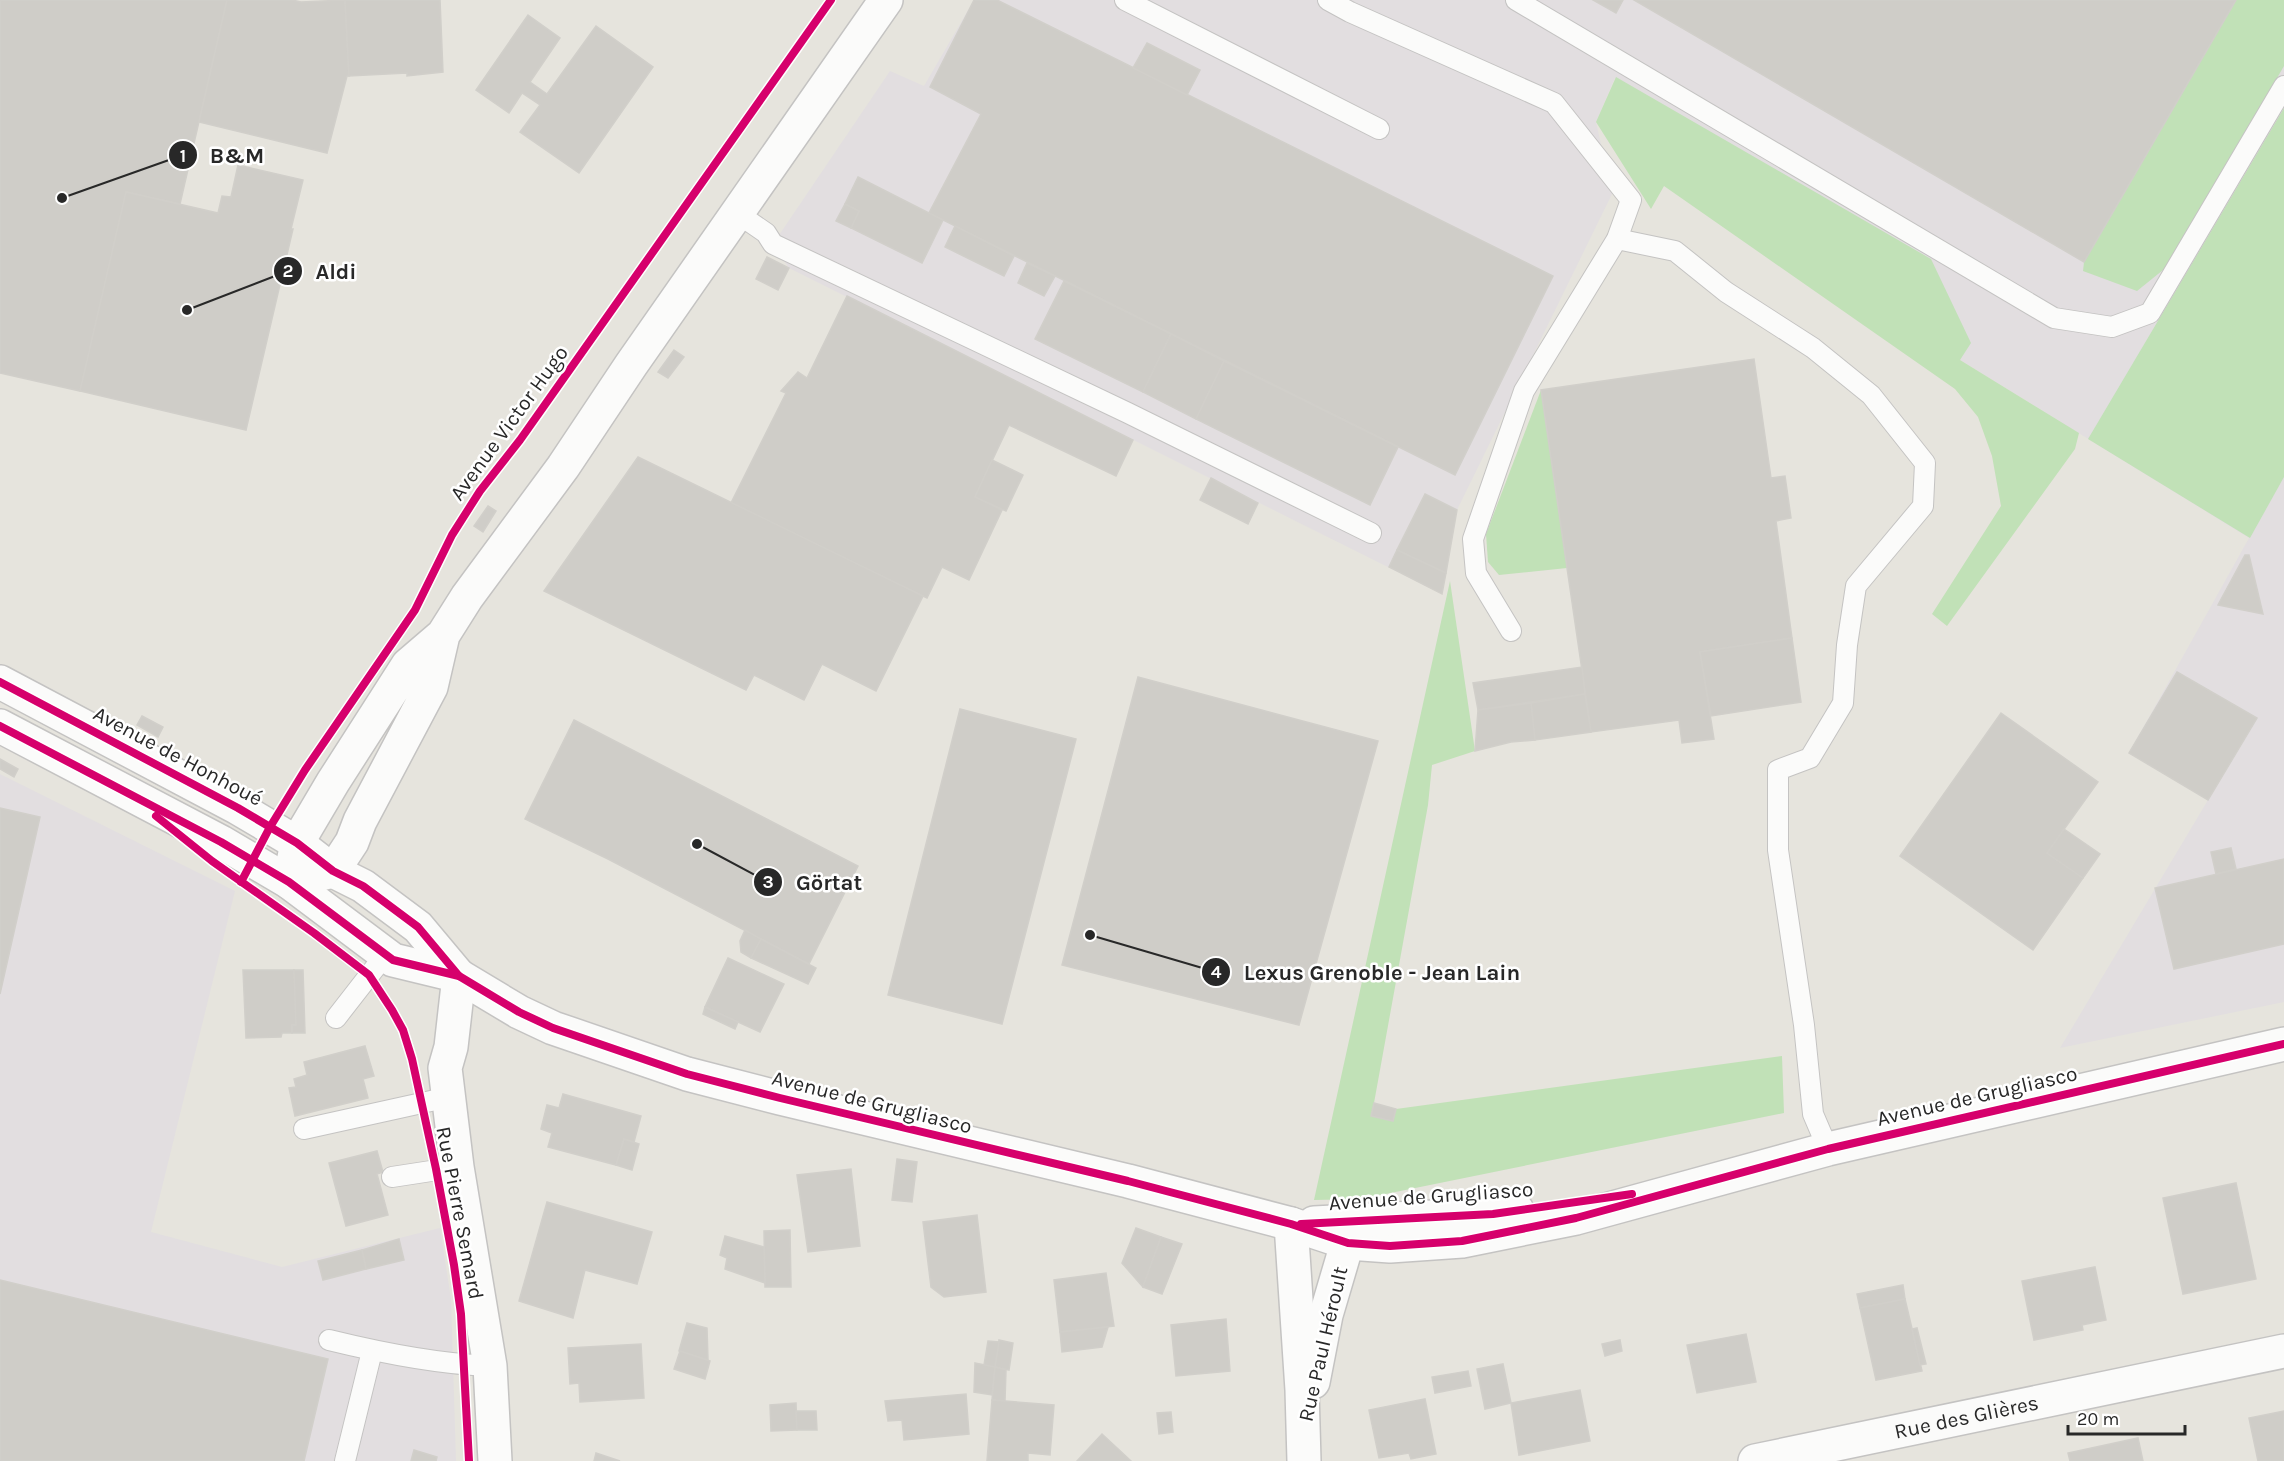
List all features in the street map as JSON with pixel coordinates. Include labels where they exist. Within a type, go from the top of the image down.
[{"type":"main road","points":[[289,882],[297,843],[408,665],[443,635],[509,538],[563,467],[737,213],[876,4]]},
{"type":"main road","points":[[0,726],[221,842],[289,882],[333,871],[352,842],[360,820],[431,687],[443,635]]},
{"type":"main road","name":"Avenue de Honhoué","points":[[0,682],[238,807],[297,843],[333,871]]},
{"type":"main road","name":"Avenue de Grugliasco","points":[[333,871],[363,886],[418,927],[459,976]]},
{"type":"main road","name":"Avenue de Grugliasco","points":[[289,882],[393,960],[459,976],[519,1012],[554,1028],[687,1074],[826,1110],[1128,1181],[1291,1224],[1351,1232],[1390,1246],[1462,1241],[1576,1218],[1828,1149],[2284,1044]]},
{"type":"main road","name":"Rue Pierre Semard","points":[[459,976],[451,1047],[445,1068],[457,1167],[490,1365],[495,1461]]},
{"type":"main road","name":"Rue Paul Héroult","points":[[1291,1224],[1304,1447]]},
{"type":"main road","name":"Rue Paul Héroult","points":[[1304,1447],[1326,1315],[1351,1232]]},
{"type":"main road","name":"Rue des Glières","points":[[1755,1461],[2284,1351]]},
{"type":"lane","points":[[1125,0],[1379,129]]},
{"type":"lane","points":[[1328,0],[1554,103],[1631,200],[1617,239],[1524,391],[1473,539],[1476,573],[1511,631]]},
{"type":"lane","points":[[1516,0],[2054,318],[2112,327],[2150,313],[2284,86]]},
{"type":"lane","points":[[737,213],[766,233],[773,244],[1128,413],[1371,533]]},
{"type":"lane","points":[[1617,239],[1675,251],[1726,292],[1814,348],[1870,394],[1925,464],[1923,506],[1856,586],[1847,645],[1843,703],[1810,758],[1778,770],[1778,850],[1804,1025],[1814,1114],[1828,1149]]},
{"type":"lane","points":[[336,1018],[386,955]]},
{"type":"lane","points":[[304,1130],[448,1097]]},
{"type":"lane","points":[[392,1177],[457,1167]]},
{"type":"lane","points":[[329,1340],[372,1351],[463,1365],[490,1365]]},
{"type":"lane","points":[[345,1461],[372,1351]]},
{"type":"shaded area","points":[[974,0],[2284,0],[2284,1002],[2060,1048],[2208,800],[2129,753],[2249,538],[1960,360],[1615,78],[1596,122],[1612,194],[1457,510],[1442,594],[789,268],[773,244],[890,71],[924,86]]},
{"type":"shaded area","points":[[0,774],[235,891],[151,1232],[282,1267],[440,1228],[451,1299],[456,1461],[0,1461]]},
{"type":"green space","points":[[2236,0],[2284,0],[2284,66],[2168,266],[2137,291],[2083,271],[2084,262]]},
{"type":"green space","points":[[1616,77],[1931,259],[1971,343],[1960,360],[2079,433],[2075,449],[1947,626],[1932,614],[2001,506],[1992,456],[1978,417],[1955,389],[1664,186],[1651,209],[1596,122]]},
{"type":"green space","points":[[2284,108],[2284,477],[2250,538],[2088,439]]},
{"type":"green space","points":[[1541,390],[1567,568],[1499,575],[1488,562],[1486,534]]},
{"type":"green space","points":[[1450,581],[1475,751],[1432,765],[1428,805],[1374,1103],[1396,1109],[1782,1056],[1784,1113],[1361,1199],[1314,1200]]},
{"type":"building","points":[[0,0],[227,0],[180,204],[126,192],[80,391],[0,373]]},
{"type":"building","points":[[227,0],[301,2],[345,0],[349,76],[347,76],[327,153],[199,122]]},
{"type":"building","points":[[345,0],[440,0],[443,72],[407,76],[407,73],[349,76]]},
{"type":"building","points":[[974,0],[997,0],[1553,276],[1455,475],[929,213],[981,114],[930,87]]},
{"type":"building","points":[[1593,0],[1623,0],[1616,13]]},
{"type":"building","points":[[1634,0],[2236,0],[2084,262]]},
{"type":"building","points":[[528,15],[560,38],[530,82],[547,94],[596,26],[653,67],[579,173],[520,132],[540,105],[522,93],[509,113],[476,90]]},
{"type":"building","points":[[1147,43],[1200,70],[1187,95],[1133,68]]},
{"type":"building","points":[[238,165],[303,180],[246,430],[80,391],[126,192],[218,213],[222,196],[231,197]]},
{"type":"building","points":[[858,177],[943,220],[922,263],[851,228],[859,211],[845,204]]},
{"type":"building","points":[[845,204],[859,211],[851,228],[836,221]]},
{"type":"building","points":[[955,226],[1014,256],[1004,276],[945,247]]},
{"type":"building","points":[[767,257],[789,268],[778,290],[756,279]]},
{"type":"building","points":[[1027,263],[1055,276],[1044,296],[1018,283]]},
{"type":"building","points":[[1064,281],[1171,334],[1143,392],[1035,339]]},
{"type":"building","points":[[847,296],[1133,440],[1116,476],[1009,425],[975,497],[1002,510],[969,580],[942,567],[927,598],[731,503],[786,393],[781,391],[798,372],[807,378]]},
{"type":"building","points":[[1171,334],[1224,361],[1196,419],[1143,392]]},
{"type":"building","points":[[674,350],[684,357],[668,378],[658,372]]},
{"type":"building","points":[[1754,359],[1771,478],[1785,476],[1791,518],[1776,521],[1792,638],[1700,652],[1714,739],[1682,743],[1679,720],[1591,732],[1541,390]]},
{"type":"building","points":[[1224,361],[1398,447],[1370,505],[1196,419]]},
{"type":"building","points":[[638,457],[923,596],[876,691],[822,664],[804,700],[754,675],[746,690],[544,591]]},
{"type":"building","points":[[992,460],[1023,475],[1006,511],[975,497]]},
{"type":"building","points":[[1211,478],[1258,503],[1248,524],[1200,500]]},
{"type":"building","points":[[1425,494],[1457,510],[1446,573],[1397,550]]},
{"type":"building","points":[[488,506],[496,511],[483,532],[474,526]]},
{"type":"building","points":[[1397,550],[1446,573],[1442,594],[1389,567]]},
{"type":"building","points":[[2245,555],[2249,555],[2263,614],[2218,605]]},
{"type":"building","points":[[1792,638],[1801,702],[1711,716],[1700,652]]},
{"type":"building","points":[[1582,667],[1585,694],[1478,710],[1473,683]]},
{"type":"building","points":[[2177,672],[2257,718],[2208,800],[2129,753]]},
{"type":"building","points":[[1138,677],[1378,741],[1299,1025],[1062,965]]},
{"type":"building","points":[[1585,694],[1591,732],[1535,740],[1531,703]]},
{"type":"building","points":[[1531,703],[1535,740],[1511,742],[1475,751],[1478,710]]},
{"type":"building","points":[[960,709],[1076,739],[1002,1024],[888,995]]},
{"type":"building","points":[[2001,713],[2098,782],[2047,853],[2083,878],[2033,950],[1900,856]]},
{"type":"building","points":[[142,716],[163,727],[158,737],[137,725]]},
{"type":"building","points":[[574,720],[858,866],[809,964],[608,859],[525,819]]},
{"type":"building","points":[[0,759],[18,769],[14,777],[0,769]]},
{"type":"building","points":[[0,808],[40,817],[0,994]]},
{"type":"building","points":[[2064,829],[2100,854],[2083,878],[2047,853]]},
{"type":"building","points":[[2231,848],[2236,869],[2216,874],[2211,852]]},
{"type":"building","points":[[2284,859],[2284,944],[2174,969],[2155,888]]},
{"type":"building","points":[[745,930],[761,939],[751,958],[741,952],[740,941]]},
{"type":"building","points":[[761,939],[816,968],[808,984],[751,958]]},
{"type":"building","points":[[728,958],[784,984],[760,1032],[705,1007]]},
{"type":"building","points":[[243,970],[294,970],[296,1025],[292,1025],[292,1033],[282,1033],[281,1037],[246,1038]]},
{"type":"building","points":[[294,970],[303,970],[305,1033],[292,1033],[292,1025],[296,1025]]},
{"type":"building","points":[[705,1007],[738,1022],[735,1029],[703,1014]]},
{"type":"building","points":[[365,1046],[374,1076],[363,1079],[368,1098],[295,1116],[289,1088],[296,1087],[294,1079],[307,1075],[304,1062]]},
{"type":"building","points":[[563,1094],[641,1116],[634,1142],[624,1139],[616,1165],[548,1147],[552,1133],[541,1129],[547,1105],[559,1108]]},
{"type":"building","points":[[1374,1103],[1396,1109],[1393,1121],[1371,1116]]},
{"type":"building","points":[[624,1139],[639,1144],[632,1170],[616,1165]]},
{"type":"building","points":[[377,1151],[383,1172],[377,1174],[388,1215],[346,1226],[329,1163]]},
{"type":"building","points":[[897,1159],[917,1162],[912,1202],[892,1200]]},
{"type":"building","points":[[851,1169],[860,1246],[808,1252],[797,1175]]},
{"type":"building","points":[[2236,1183],[2256,1279],[2183,1294],[2163,1198]]},
{"type":"building","points":[[547,1202],[652,1232],[637,1284],[585,1270],[573,1318],[519,1301]]},
{"type":"building","points":[[977,1215],[986,1292],[944,1297],[931,1287],[923,1222]]},
{"type":"building","points":[[1136,1228],[1161,1237],[1143,1287],[1122,1263]]},
{"type":"building","points":[[790,1230],[791,1287],[765,1287],[764,1231]]},
{"type":"building","points":[[725,1236],[764,1247],[765,1283],[725,1269],[727,1258],[720,1255]]},
{"type":"building","points":[[1161,1237],[1182,1244],[1162,1294],[1143,1287]]},
{"type":"building","points":[[399,1239],[404,1260],[366,1269],[362,1250]]},
{"type":"building","points":[[362,1250],[366,1269],[323,1280],[318,1261]]},
{"type":"building","points":[[2095,1267],[2106,1320],[2082,1325],[2083,1330],[2034,1340],[2022,1281]]},
{"type":"building","points":[[1106,1273],[1114,1326],[1060,1332],[1054,1280]]},
{"type":"building","points":[[0,1280],[328,1359],[304,1461],[0,1461]]},
{"type":"building","points":[[1903,1285],[1905,1299],[1860,1308],[1857,1294]]},
{"type":"building","points":[[1905,1299],[1922,1371],[1876,1380],[1860,1308]]},
{"type":"building","points":[[1226,1319],[1230,1371],[1176,1376],[1171,1325]]},
{"type":"building","points":[[687,1323],[707,1328],[708,1360],[679,1351]]},
{"type":"building","points":[[1108,1327],[1102,1347],[1062,1352],[1060,1332]]},
{"type":"building","points":[[1917,1328],[1926,1364],[1920,1365],[1912,1329]]},
{"type":"building","points":[[1746,1334],[1756,1382],[1697,1393],[1687,1345]]},
{"type":"building","points":[[999,1340],[1013,1343],[1009,1370],[995,1367]]},
{"type":"building","points":[[1620,1340],[1622,1351],[1605,1356],[1602,1344]]},
{"type":"building","points":[[988,1341],[999,1342],[995,1367],[984,1365]]},
{"type":"building","points":[[641,1344],[644,1398],[580,1402],[579,1383],[570,1384],[568,1348]]},
{"type":"building","points":[[680,1351],[710,1361],[705,1379],[674,1369]]},
{"type":"building","points":[[975,1363],[995,1367],[992,1395],[974,1392]]},
{"type":"building","points":[[1503,1364],[1511,1403],[1485,1409],[1477,1369]]},
{"type":"building","points":[[995,1367],[1006,1370],[1005,1401],[992,1400]]},
{"type":"building","points":[[1468,1371],[1471,1386],[1435,1393],[1432,1377]]},
{"type":"building","points":[[1580,1390],[1590,1441],[1519,1455],[1511,1403]]},
{"type":"building","points":[[966,1394],[969,1434],[904,1440],[902,1420],[888,1421],[885,1401]]},
{"type":"building","points":[[1425,1399],[1436,1454],[1411,1459],[1409,1453],[1379,1458],[1369,1410]]},
{"type":"building","points":[[992,1400],[1054,1405],[1050,1455],[1028,1453],[1028,1461],[987,1461]]},
{"type":"building","points":[[796,1403],[797,1430],[771,1431],[770,1405]]},
{"type":"building","points":[[796,1411],[816,1411],[817,1430],[797,1430]]},
{"type":"building","points":[[2284,1411],[2284,1461],[2258,1461],[2249,1418]]},
{"type":"building","points":[[1171,1412],[1173,1432],[1159,1434],[1157,1413]]},
{"type":"building","points":[[1102,1434],[1131,1461],[1077,1461]]},
{"type":"building","points":[[2138,1438],[2143,1461],[2070,1461],[2068,1453]]},
{"type":"building","points":[[414,1450],[437,1457],[436,1461],[411,1461]]},
{"type":"building","points":[[596,1453],[620,1461],[594,1461]]},
{"type":"cycle path","name":"Avenue Victor Hugo","points":[[241,882],[270,827],[305,770],[415,610],[452,535],[480,491],[520,440],[831,0]]},
{"type":"cycle path","points":[[0,682],[238,808],[297,843],[333,871],[363,886],[418,927],[459,976]]},
{"type":"cycle path","points":[[0,726],[221,842],[289,882],[393,960],[459,976],[519,1012],[553,1028],[687,1074],[1128,1181],[1291,1224],[1348,1243],[1390,1246],[1462,1241],[1576,1218],[1828,1149],[2284,1044]]},
{"type":"cycle path","points":[[156,816],[212,861],[369,975],[403,1030],[412,1059],[436,1169],[454,1265],[461,1314],[469,1461]]},
{"type":"cycle path","points":[[1301,1224],[1493,1214],[1632,1194]]},
{"type":"place","name":"B&M","points":[[62,198]]},
{"type":"place","name":"Aldi","points":[[187,310]]},
{"type":"place","name":"Görtat","points":[[697,844]]},
{"type":"place","name":"Lexus Grenoble - Jean Lain","points":[[1090,935]]}]
